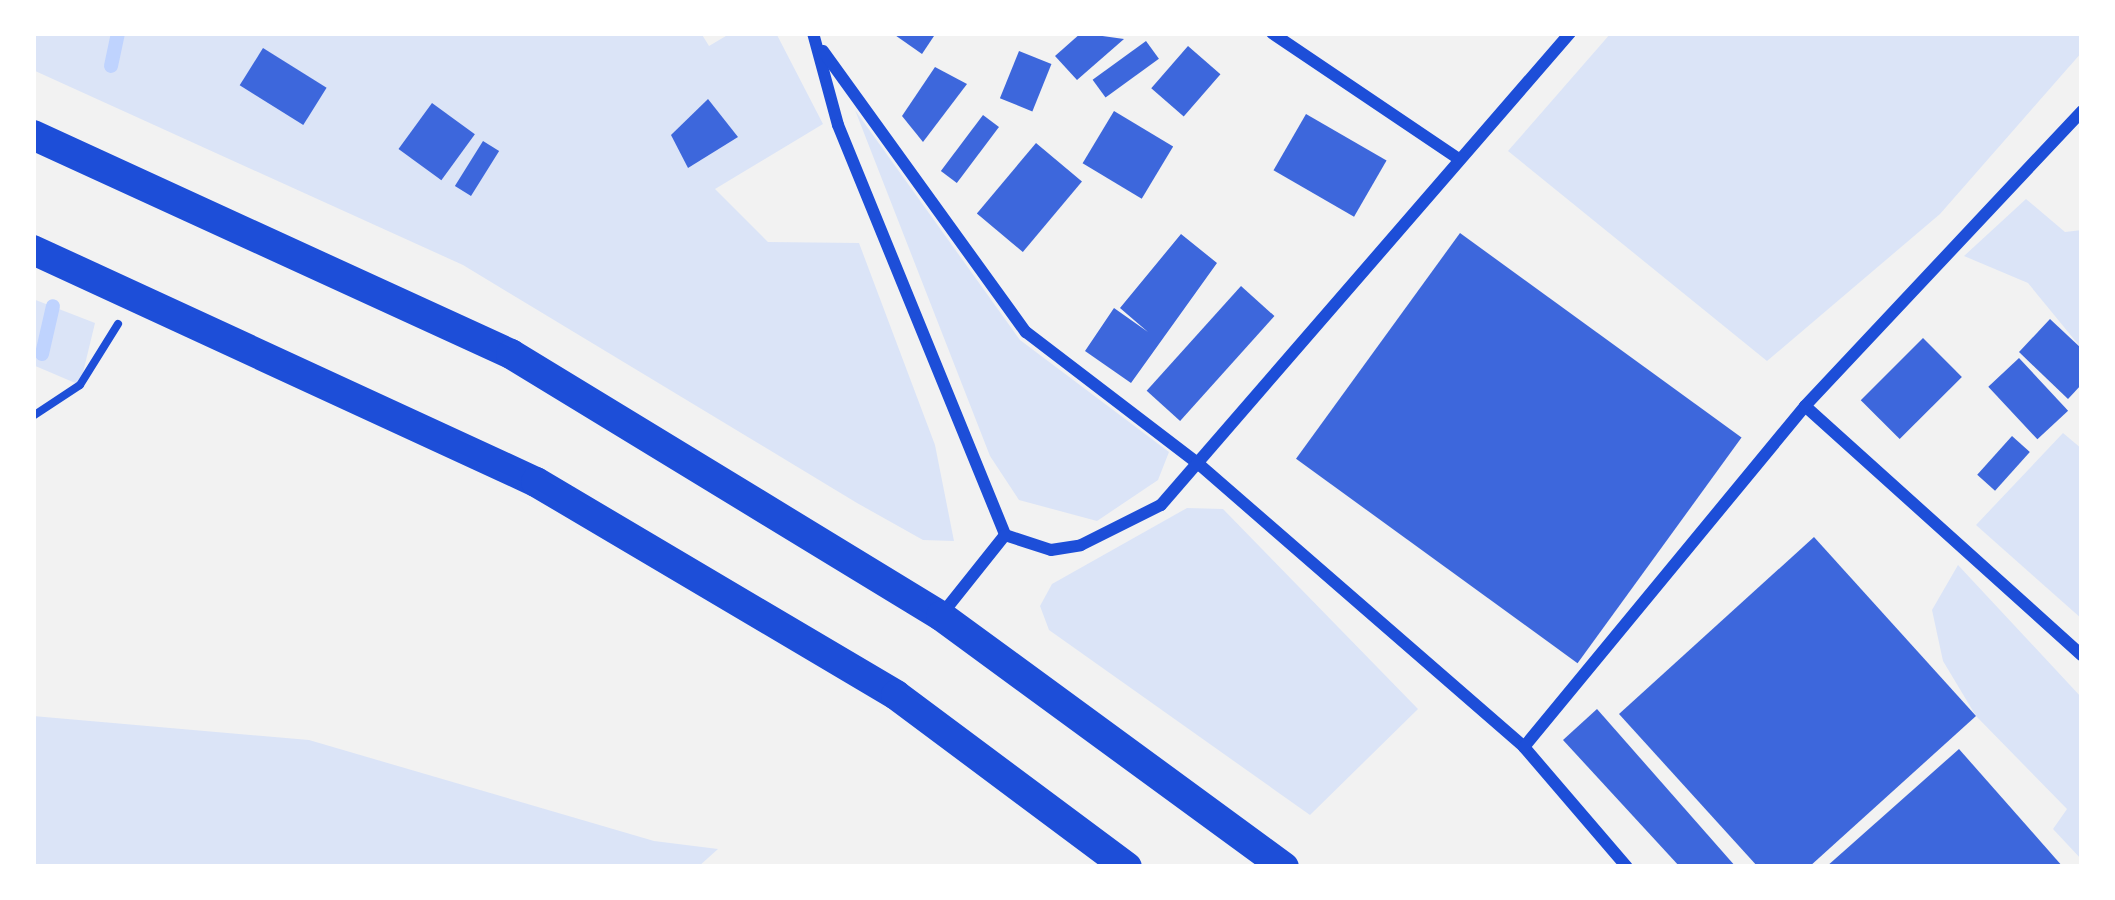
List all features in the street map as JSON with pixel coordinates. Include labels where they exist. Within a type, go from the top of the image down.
[{"type":"highway","points":[[33,135],[511,354],[941,616],[1284,867]]},
{"type":"highway","points":[[33,250],[137,292],[536,482],[896,695],[1127,867]]},
{"type":"street","points":[[813,33],[1026,332],[1201,466],[1524,747],[1618,863]]},
{"type":"street","points":[[1272,33],[1456,157]]},
{"type":"street","points":[[1005,536],[1051,550],[1111,535],[1201,466],[1456,157],[1570,33]]},
{"type":"street","points":[[823,51],[838,124],[1005,536]]},
{"type":"street","points":[[1524,747],[1805,406],[2082,111]]},
{"type":"street","points":[[1805,406],[2082,655]]},
{"type":"street","points":[[941,616],[1005,536]]},
{"type":"path","points":[[33,416],[80,385],[137,292]]},
{"type":"shaded area","points":[[33,33],[701,33],[709,46],[731,33],[776,33],[823,124],[715,189],[768,242],[859,243],[935,445],[954,541],[923,540],[857,503],[463,265],[33,70]]},
{"type":"shaded area","points":[[1611,33],[2082,33],[2082,52],[1940,214],[1767,361],[1508,151]]},
{"type":"shaded area","points":[[855,110],[1020,340],[1169,452],[1158,480],[1097,521],[1019,500],[990,456]]},
{"type":"shaded area","points":[[2026,199],[2065,232],[2082,230],[2082,349],[2028,283],[1964,256]]},
{"type":"shaded area","points":[[33,299],[95,323],[80,385],[33,365]]},
{"type":"shaded area","points":[[2063,433],[2082,449],[2082,619],[1976,525]]},
{"type":"shaded area","points":[[1187,508],[1223,509],[1418,709],[1310,815],[1049,630],[1040,606],[1052,584]]},
{"type":"shaded area","points":[[1958,565],[2082,698],[2082,860],[2053,829],[2067,809],[1976,716],[1943,661],[1932,610]]},
{"type":"shaded area","points":[[33,716],[309,740],[654,841],[718,849],[698,867],[33,867]]},
{"type":"building","points":[[892,33],[936,33],[922,54]]},
{"type":"building","points":[[1081,33],[1124,39],[1077,80],[1055,56]]},
{"type":"building","points":[[1146,41],[1159,59],[1106,98],[1093,80]]},
{"type":"building","points":[[1188,46],[1220,74],[1184,116],[1151,88]]},
{"type":"building","points":[[263,48],[327,88],[303,125],[240,85]]},
{"type":"building","points":[[1019,51],[1051,64],[1032,111],[1000,98]]},
{"type":"building","points":[[935,67],[967,84],[923,142],[902,116]]},
{"type":"building","points":[[708,99],[738,137],[688,168],[671,135]]},
{"type":"building","points":[[432,103],[475,134],[441,180],[398,149]]},
{"type":"building","points":[[1114,111],[1173,147],[1142,199],[1083,163]]},
{"type":"building","points":[[1306,114],[1387,160],[1354,217],[1274,170]]},
{"type":"building","points":[[983,115],[999,127],[957,183],[941,171]]},
{"type":"building","points":[[483,141],[499,151],[471,196],[455,186]]},
{"type":"building","points":[[1036,143],[1082,182],[1023,252],[977,213]]},
{"type":"building","points":[[1460,233],[1742,438],[1578,663],[1296,459]]},
{"type":"building","points":[[1181,234],[1217,263],[1131,383],[1085,351],[1114,308],[1148,332],[1120,308]]},
{"type":"building","points":[[1241,286],[1274,316],[1180,421],[1147,391]]},
{"type":"building","points":[[2050,319],[2082,349],[2082,384],[2068,399],[2019,352]]},
{"type":"building","points":[[1923,338],[1962,377],[1900,439],[1861,400]]},
{"type":"building","points":[[2019,358],[2068,411],[2037,439],[1988,387]]},
{"type":"building","points":[[2012,436],[2030,452],[1995,491],[1977,475]]},
{"type":"building","points":[[1814,537],[1976,716],[1809,867],[1758,867],[1619,714]]},
{"type":"building","points":[[1597,709],[1736,867],[1680,867],[1563,740]]},
{"type":"building","points":[[1959,749],[2063,867],[1826,867]]},
{"type":"waterway","points":[[111,66],[118,33]]},
{"type":"waterway","points":[[42,354],[53,306]]}]
